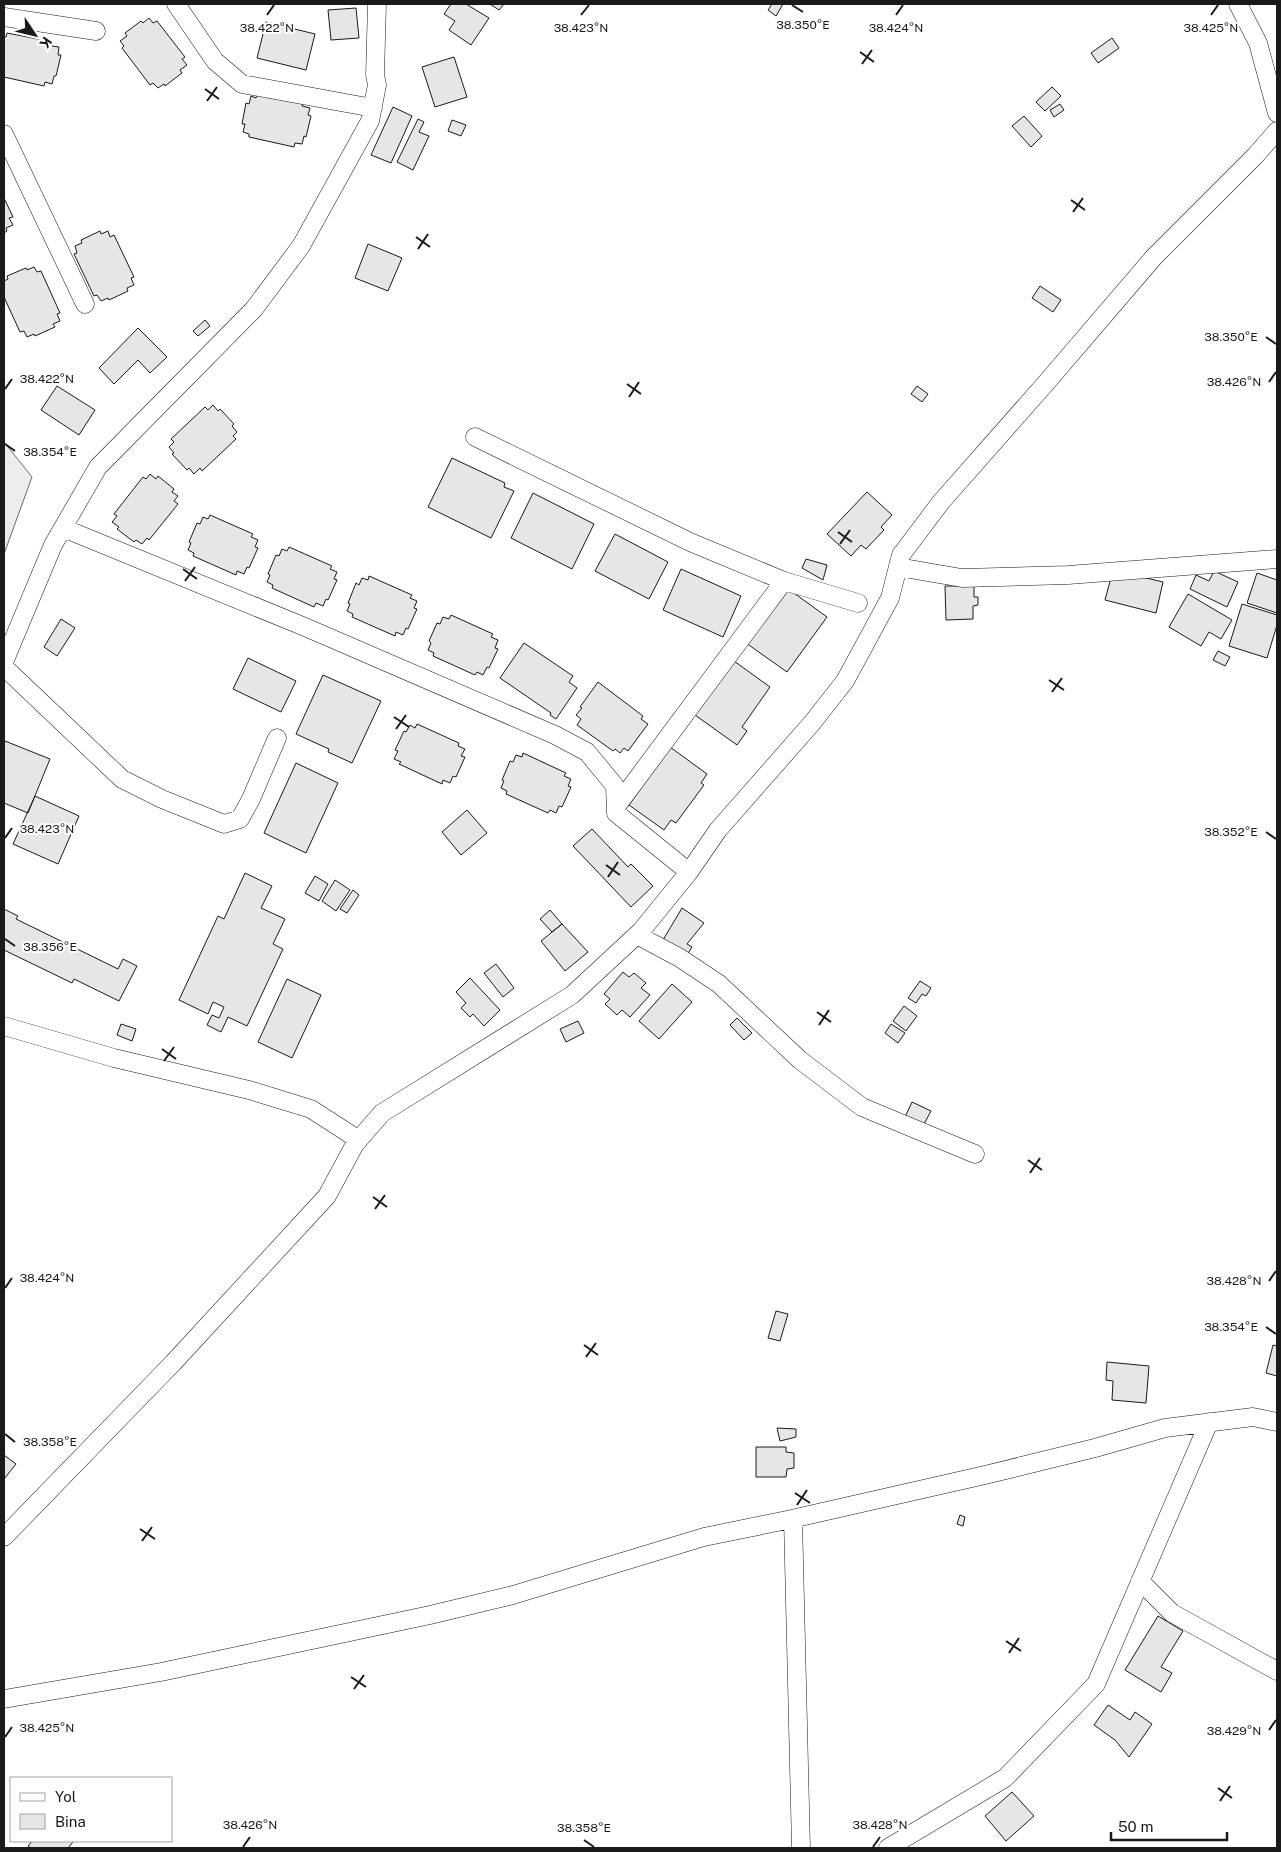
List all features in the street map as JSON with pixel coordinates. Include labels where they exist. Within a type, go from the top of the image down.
[{"type":"street","points":[[176,4],[215,61],[242,84],[373,108]]},
{"type":"street","points":[[4,662],[53,545],[98,467],[254,309],[300,246],[370,121],[377,85],[375,75],[377,4]]},
{"type":"street","points":[[1238,4],[1258,43],[1277,113]]},
{"type":"street","points":[[4,17],[96,31]]},
{"type":"street","points":[[4,1538],[173,1363],[327,1196],[355,1144],[382,1113],[572,995],[637,935],[690,872],[718,830],[812,723],[845,680],[890,598],[900,555],[940,502],[1046,383],[1154,257],[1277,131]]},
{"type":"street","points":[[4,134],[85,304]]},
{"type":"street","points":[[475,437],[690,542],[784,581],[858,603]]},
{"type":"street","points":[[63,528],[305,628],[555,735],[587,752],[615,786],[616,813],[690,872]]},
{"type":"street","points":[[898,567],[962,578],[1068,575],[1277,559]]},
{"type":"street","points":[[616,808],[784,581]]},
{"type":"street","points":[[4,667],[122,779],[162,799],[224,824],[240,818],[251,799],[277,738]]},
{"type":"street","points":[[637,935],[680,958],[719,984],[800,1060],[862,1107],[975,1154]]},
{"type":"street","points":[[4,1026],[114,1058],[249,1090],[311,1109],[359,1140]]},
{"type":"street","points":[[4,1699],[161,1672],[430,1616],[513,1595],[704,1537],[793,1519],[1003,1470],[1094,1448],[1165,1428],[1253,1418],[1277,1422]]},
{"type":"street","points":[[888,1848],[1005,1778],[1096,1684],[1210,1422]]},
{"type":"street","points":[[793,1519],[801,1848]]},
{"type":"street","points":[[1140,1582],[1172,1613],[1277,1671]]},
{"type":"shaded area","points":[[4,442],[32,477],[4,554]]},
{"type":"building","points":[[451,4],[466,4],[489,18],[471,45],[449,30],[455,21],[444,14]]},
{"type":"building","points":[[490,4],[504,4],[499,10]]},
{"type":"building","points":[[772,4],[783,4],[776,16],[768,10]]},
{"type":"building","points":[[356,8],[359,38],[331,40],[328,10]]},
{"type":"building","points":[[149,18],[153,23],[157,21],[185,57],[182,59],[187,65],[180,70],[182,73],[165,86],[164,84],[158,88],[153,83],[150,85],[122,48],[124,46],[120,41],[127,36],[125,33],[141,21],[143,23]]},
{"type":"building","points":[[266,22],[315,34],[306,70],[257,58]]},
{"type":"building","points":[[7,33],[53,42],[52,46],[59,47],[58,55],[61,55],[52,84],[45,82],[44,86],[4,77],[4,36],[6,37]]},
{"type":"building","points":[[1112,38],[1119,48],[1098,63],[1091,53]]},
{"type":"building","points":[[454,57],[467,97],[435,107],[422,67]]},
{"type":"building","points":[[1052,87],[1061,96],[1045,111],[1036,102]]},
{"type":"building","points":[[257,93],[303,103],[302,106],[310,108],[308,115],[311,116],[306,137],[304,136],[302,144],[295,143],[294,147],[249,137],[249,134],[243,132],[245,124],[242,124],[246,103],[249,104],[251,96],[256,98]]},
{"type":"building","points":[[1060,104],[1064,110],[1054,117],[1050,110]]},
{"type":"building","points":[[393,107],[412,116],[391,163],[371,155]]},
{"type":"building","points":[[1024,116],[1042,136],[1031,147],[1012,126]]},
{"type":"building","points":[[418,119],[424,122],[419,132],[429,136],[413,170],[397,162]]},
{"type":"building","points":[[452,120],[466,125],[461,136],[448,131]]},
{"type":"building","points":[[4,198],[13,217],[9,218],[13,225],[6,228],[7,231],[4,233]]},
{"type":"building","points":[[100,231],[101,234],[108,231],[110,237],[114,235],[134,277],[131,278],[134,285],[127,288],[128,291],[109,300],[108,298],[101,301],[97,295],[94,296],[74,254],[77,253],[75,246],[82,243],[81,240]]},
{"type":"building","points":[[368,244],[402,258],[388,291],[355,278]]},
{"type":"building","points":[[34,267],[37,272],[41,271],[60,313],[57,314],[60,321],[53,324],[55,327],[35,336],[34,334],[27,337],[24,331],[20,332],[4,297],[4,281],[8,279],[7,276],[26,268],[27,270]]},
{"type":"building","points":[[1040,286],[1061,300],[1053,312],[1032,298]]},
{"type":"building","points":[[205,320],[210,326],[198,336],[193,331]]},
{"type":"building","points":[[138,328],[167,357],[150,373],[138,360],[114,384],[99,368]]},
{"type":"building","points":[[57,386],[95,410],[79,435],[41,410]]},
{"type":"building","points":[[917,386],[928,394],[922,402],[911,394]]},
{"type":"building","points":[[213,405],[218,411],[220,409],[234,424],[232,426],[237,432],[233,436],[236,439],[202,471],[200,468],[194,474],[189,468],[187,470],[172,454],[174,453],[169,447],[174,442],[171,439],[205,407],[208,410]]},
{"type":"building","points":[[452,458],[505,483],[504,487],[514,491],[491,538],[428,507]]},
{"type":"building","points":[[150,474],[156,479],[158,476],[174,489],[172,492],[178,496],[174,501],[178,504],[149,540],[147,538],[142,544],[136,540],[134,542],[117,529],[119,527],[112,522],[117,516],[114,514],[143,477],[146,479]]},
{"type":"building","points":[[867,492],[892,515],[881,527],[884,530],[866,549],[861,545],[851,556],[827,534]]},
{"type":"building","points":[[533,493],[594,524],[572,569],[511,538]]},
{"type":"building","points":[[210,515],[253,534],[251,537],[258,540],[255,547],[258,548],[249,568],[247,567],[244,574],[237,571],[236,575],[193,556],[194,553],[188,550],[191,543],[189,542],[197,523],[200,524],[203,517],[208,519]]},
{"type":"building","points":[[615,534],[668,562],[649,599],[595,571]]},
{"type":"building","points":[[289,547],[332,566],[330,569],[337,572],[334,579],[337,580],[328,600],[326,599],[323,606],[316,603],[314,607],[272,588],[273,585],[267,582],[270,575],[268,574],[276,555],[279,556],[282,549],[287,551]]},
{"type":"building","points":[[806,559],[827,565],[823,580],[802,568]]},
{"type":"building","points":[[681,569],[741,596],[723,637],[663,610]]},
{"type":"building","points":[[1113,570],[1163,582],[1156,613],[1105,600]]},
{"type":"building","points":[[1214,571],[1238,582],[1227,607],[1190,589],[1196,575],[1209,581]]},
{"type":"building","points":[[1257,573],[1277,580],[1277,613],[1247,603]]},
{"type":"building","points":[[369,576],[412,595],[410,598],[417,601],[414,608],[417,609],[408,629],[406,628],[403,635],[396,632],[395,636],[352,617],[353,614],[347,611],[356,583],[359,585],[362,578],[368,580]]},
{"type":"building","points":[[945,586],[974,586],[974,597],[978,597],[978,605],[973,606],[973,619],[946,620]]},
{"type":"building","points":[[787,588],[827,617],[787,672],[746,643]]},
{"type":"building","points":[[1188,594],[1232,620],[1221,639],[1209,632],[1201,646],[1169,627]]},
{"type":"building","points":[[1242,604],[1277,615],[1277,625],[1267,658],[1229,646]]},
{"type":"building","points":[[451,615],[493,634],[491,637],[498,640],[495,648],[498,649],[489,668],[487,667],[483,675],[477,672],[475,675],[433,656],[434,653],[428,650],[431,643],[429,641],[437,623],[440,624],[443,617],[449,619]]},
{"type":"building","points":[[61,619],[75,628],[57,656],[44,647]]},
{"type":"building","points":[[524,643],[573,676],[569,682],[577,688],[556,719],[550,715],[551,713],[500,678]]},
{"type":"building","points":[[1218,651],[1230,657],[1225,666],[1213,660]]},
{"type":"building","points":[[248,658],[296,681],[281,712],[233,689]]},
{"type":"building","points":[[734,661],[770,687],[742,727],[747,731],[737,745],[695,715]]},
{"type":"building","points":[[323,675],[381,701],[352,763],[328,752],[329,749],[296,734]]},
{"type":"building","points":[[598,682],[643,716],[641,719],[648,724],[628,751],[624,748],[620,753],[615,749],[613,751],[577,725],[581,719],[576,715]]},
{"type":"building","points":[[417,724],[459,743],[458,746],[465,749],[461,756],[465,757],[456,777],[453,776],[450,783],[443,780],[442,784],[399,764],[401,762],[394,759],[398,751],[395,750],[404,731],[406,732],[410,725],[415,728]]},
{"type":"building","points":[[5,741],[50,759],[28,813],[4,803]]},
{"type":"building","points":[[670,747],[707,774],[701,783],[704,785],[676,823],[671,820],[664,830],[629,805]]},
{"type":"building","points":[[523,753],[566,773],[564,776],[571,779],[568,786],[571,787],[562,807],[559,806],[556,813],[550,810],[548,813],[506,794],[507,791],[501,788],[504,781],[502,780],[510,761],[513,762],[516,755],[522,757]]},
{"type":"building","points":[[296,763],[338,783],[306,853],[264,833]]},
{"type":"building","points":[[35,796],[79,816],[58,864],[13,844]]},
{"type":"building","points":[[467,810],[487,833],[461,855],[442,832]]},
{"type":"building","points":[[592,829],[628,867],[631,864],[653,886],[631,907],[573,846]]},
{"type":"building","points":[[245,873],[272,886],[261,908],[285,919],[273,944],[283,949],[247,1026],[228,1017],[221,1032],[207,1025],[212,1015],[219,1018],[224,1007],[213,1002],[208,1014],[179,1000],[218,916],[224,919]]},
{"type":"building","points":[[315,876],[328,884],[319,901],[305,893]]},
{"type":"building","points":[[335,880],[350,890],[336,911],[322,901]]},
{"type":"building","points":[[353,890],[359,895],[347,913],[340,909]]},
{"type":"building","points":[[682,908],[704,923],[687,944],[692,947],[687,955],[663,940]]},
{"type":"building","points":[[4,909],[18,916],[16,919],[118,969],[123,959],[137,966],[119,1001],[74,979],[72,983],[4,950]]},
{"type":"building","points":[[550,910],[562,924],[552,932],[540,919]]},
{"type":"building","points":[[562,924],[588,952],[565,971],[541,941]]},
{"type":"building","points":[[496,964],[514,988],[503,997],[484,973]]},
{"type":"building","points":[[623,972],[629,977],[634,973],[646,983],[641,988],[650,995],[630,1017],[622,1010],[617,1015],[605,1004],[610,999],[604,994]]},
{"type":"building","points":[[470,978],[500,1010],[484,1026],[473,1014],[470,1017],[461,1008],[466,1003],[456,992]]},
{"type":"building","points":[[287,979],[321,995],[292,1058],[258,1042]]},
{"type":"building","points":[[920,981],[931,988],[926,996],[922,994],[916,1003],[908,998]]},
{"type":"building","points":[[672,984],[692,1002],[659,1039],[639,1021]]},
{"type":"building","points":[[904,1006],[917,1016],[906,1031],[893,1021]]},
{"type":"building","points":[[737,1018],[752,1033],[744,1040],[730,1025]]},
{"type":"building","points":[[578,1021],[584,1033],[566,1042],[560,1029]]},
{"type":"building","points":[[121,1024],[136,1029],[132,1041],[117,1035]]},
{"type":"building","points":[[891,1024],[905,1033],[898,1043],[885,1033]]},
{"type":"building","points":[[912,1102],[931,1111],[923,1126],[905,1117]]},
{"type":"building","points":[[776,1311],[788,1314],[780,1341],[768,1338]]},
{"type":"building","points":[[1273,1345],[1277,1346],[1277,1376],[1266,1373]]},
{"type":"building","points":[[1107,1362],[1149,1366],[1146,1403],[1112,1400],[1113,1381],[1106,1380]]},
{"type":"building","points":[[777,1428],[796,1429],[796,1437],[780,1441]]},
{"type":"building","points":[[756,1447],[786,1447],[786,1452],[794,1453],[794,1468],[787,1469],[786,1477],[756,1477]]},
{"type":"building","points":[[4,1455],[16,1464],[4,1479]]},
{"type":"building","points":[[960,1515],[965,1517],[963,1526],[957,1524]]},
{"type":"building","points":[[1158,1616],[1183,1631],[1161,1667],[1172,1673],[1161,1692],[1125,1670]]},
{"type":"building","points":[[1108,1705],[1130,1720],[1135,1712],[1152,1724],[1129,1757],[1115,1740],[1094,1725]]},
{"type":"building","points":[[1012,1792],[1034,1816],[1006,1841],[985,1816]]},
{"type":"building","points":[[31,1842],[73,1842],[68,1848],[31,1848],[28,1846]]}]
